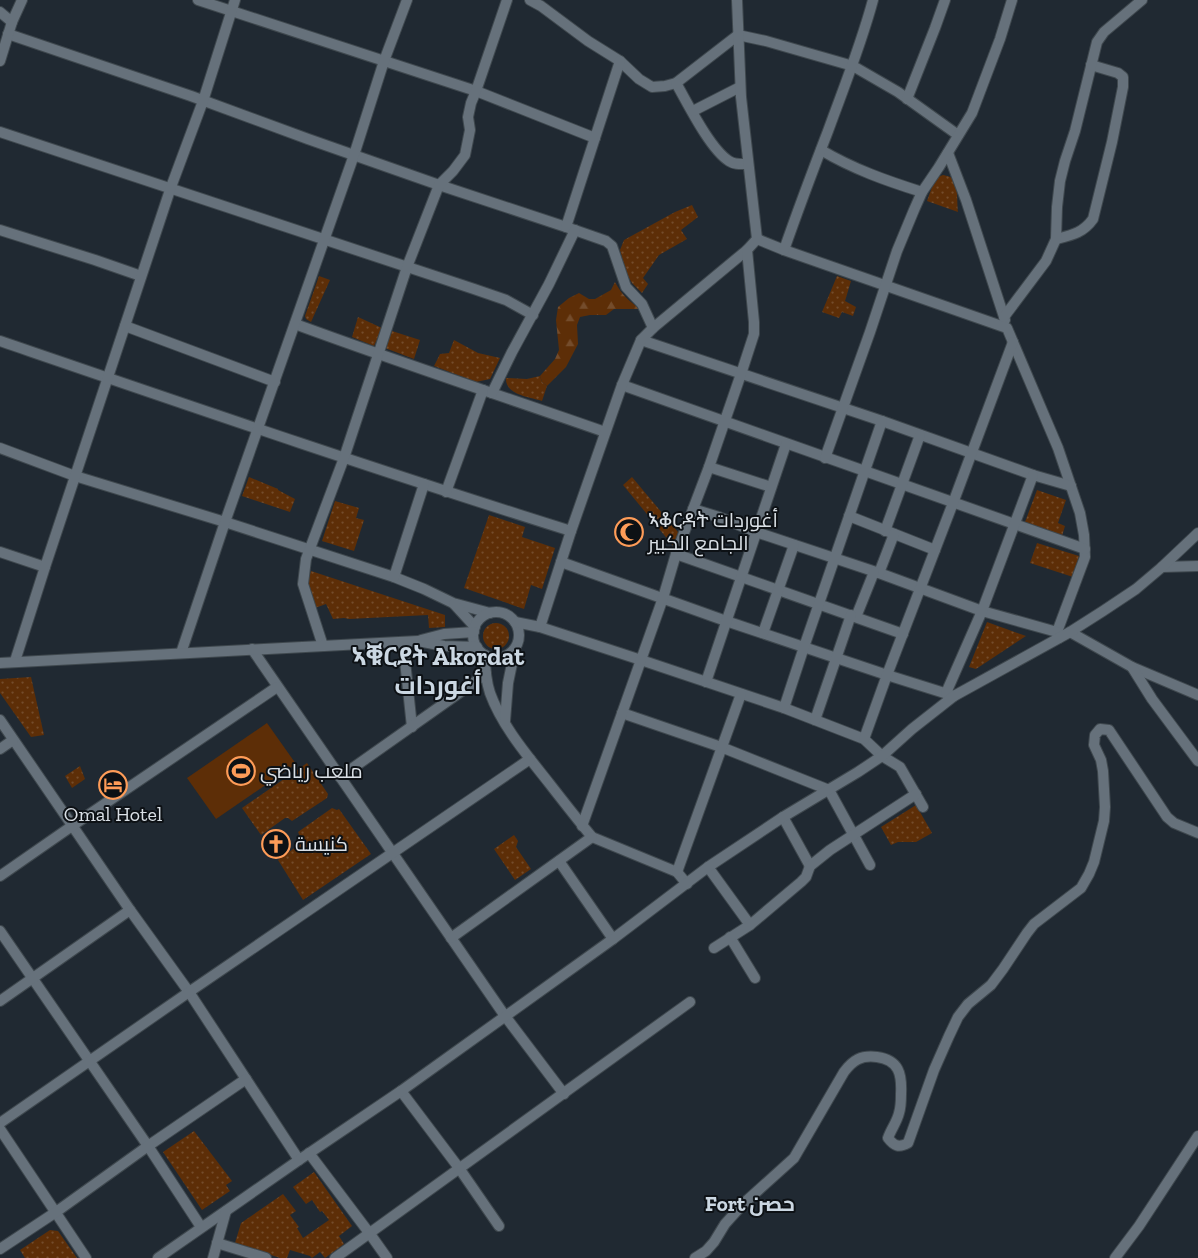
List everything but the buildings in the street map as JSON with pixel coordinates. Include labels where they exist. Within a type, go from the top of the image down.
[{"type":"street","points":[[0,61],[12,22],[22,0]]},
{"type":"street","points":[[198,0],[476,91],[595,138]]},
{"type":"street","points":[[15,661],[171,187],[204,101],[235,0]]},
{"type":"street","points":[[181,654],[225,522],[354,155],[384,61],[407,0]]},
{"type":"street","points":[[323,646],[304,584],[306,559],[344,458],[407,267],[439,185],[465,155],[470,130],[468,117],[471,103],[507,0]]},
{"type":"street","points":[[530,0],[620,62],[639,79],[652,87],[676,83],[738,35],[853,66],[898,92],[958,135]]},
{"type":"street","points":[[540,627],[605,432],[641,340],[747,250],[757,239],[740,87],[737,0]]},
{"type":"street","points":[[784,250],[853,66],[873,0]]},
{"type":"street","points":[[907,99],[945,0]]},
{"type":"street","points":[[825,458],[897,251],[922,192],[972,113],[1000,39],[1012,0]]},
{"type":"street","points":[[1004,317],[1046,261],[1056,239],[1060,182],[1097,42],[1104,32],[1142,0]]},
{"type":"street","points":[[0,12],[12,22]]},
{"type":"street","points":[[8,34],[204,101],[439,185],[606,241],[612,246],[626,287],[642,304],[653,328]]},
{"type":"street","points":[[446,492],[464,440],[488,391],[533,315],[571,228],[595,138],[620,62]]},
{"type":"street","points":[[1056,239],[1073,235],[1087,228],[1093,219],[1114,133],[1123,87],[1123,77],[1118,73],[1091,65]]},
{"type":"street","points":[[676,83],[712,144],[728,161],[734,164],[748,164]]},
{"type":"street","points":[[693,111],[740,87]]},
{"type":"street","points":[[0,132],[171,187],[474,289],[506,300],[533,315]]},
{"type":"street","points":[[821,150],[877,177],[922,192]]},
{"type":"street","points":[[948,153],[966,200],[1007,328],[1058,448],[1080,513],[1085,557],[1058,635]]},
{"type":"street","points":[[0,230],[141,276]]},
{"type":"street","points":[[757,239],[1007,328]]},
{"type":"street","points":[[582,826],[754,334],[747,250]]},
{"type":"street","points":[[295,324],[378,355],[605,432]]},
{"type":"street","points":[[125,326],[275,382]]},
{"type":"street","points":[[641,340],[1071,486]]},
{"type":"street","points":[[0,341],[258,430],[571,531]]},
{"type":"street","points":[[864,739],[1013,342]]},
{"type":"street","points":[[622,386],[1085,549]]},
{"type":"street","points":[[784,708],[882,422]]},
{"type":"street","points":[[816,720],[853,616],[877,573],[902,484],[920,435]]},
{"type":"street","points":[[706,682],[786,444]]},
{"type":"street","points":[[0,448],[75,476],[394,577],[453,603],[490,614]]},
{"type":"street","points":[[709,467],[771,487]]},
{"type":"street","points":[[950,695],[1034,475]]},
{"type":"street","points":[[394,577],[424,484]]},
{"type":"street","points":[[693,509],[982,611],[1058,635]]},
{"type":"street","points":[[849,516],[935,550]]},
{"type":"street","points":[[158,1258],[401,1091],[613,939],[708,867],[783,817],[882,756],[950,695],[1058,635],[1070,632],[1136,589],[1198,533]]},
{"type":"street","points":[[763,633],[794,544]]},
{"type":"street","points":[[0,552],[45,567]]},
{"type":"street","points":[[676,554],[902,634]]},
{"type":"street","points":[[561,562],[726,621],[950,695]]},
{"type":"street","points":[[1162,567],[1198,566]]},
{"type":"street","points":[[453,603],[475,629]]},
{"type":"street","points":[[505,722],[508,683],[520,635],[515,622],[504,613],[494,612],[484,616],[479,621],[475,629],[475,642],[485,655],[496,658],[507,656],[516,649]]},
{"type":"street","points":[[515,622],[540,627],[641,660],[784,708],[864,739],[882,756],[900,767],[923,807]]},
{"type":"street","points":[[0,663],[418,641],[475,629]]},
{"type":"street","points":[[1070,632],[1132,666],[1198,695]]},
{"type":"street","points":[[418,641],[444,646],[477,647]]},
{"type":"street","points":[[403,642],[412,726]]},
{"type":"street","points":[[252,649],[505,1016],[564,1094]]},
{"type":"street","points":[[485,655],[486,674],[490,692],[505,722],[530,759],[582,826],[592,837],[677,872],[687,884]]},
{"type":"street","points":[[1132,666],[1152,698],[1198,761]]},
{"type":"street","points":[[340,777],[486,674]]},
{"type":"street","points":[[0,876],[278,687]]},
{"type":"street","points":[[677,872],[741,694]]},
{"type":"street","points":[[622,713],[721,746],[829,790],[870,865]]},
{"type":"street","points":[[0,720],[188,992],[299,1160]]},
{"type":"street","points":[[695,1258],[706,1251],[725,1224],[743,1204],[794,1158],[844,1072],[851,1063],[862,1057],[883,1058],[900,1072],[902,1080],[899,1114],[888,1138],[897,1146],[903,1146],[908,1143],[934,1070],[958,1017],[968,1004],[990,986],[1034,924],[1081,888],[1089,874],[1094,862],[1104,821],[1103,770],[1101,760],[1094,745],[1095,735],[1100,730],[1109,730],[1167,816],[1174,822],[1198,833]]},
{"type":"street","points":[[0,749],[13,740]]},
{"type":"street","points":[[0,1123],[188,992],[530,759]]},
{"type":"street","points":[[714,948],[750,925],[802,882],[810,866],[830,850],[916,794]]},
{"type":"street","points":[[783,817],[810,866]]},
{"type":"street","points":[[451,938],[592,837]]},
{"type":"street","points":[[559,861],[613,939]]},
{"type":"street","points":[[708,867],[750,925]]},
{"type":"street","points":[[0,1001],[130,910]]},
{"type":"street","points":[[0,931],[148,1146],[201,1228]]},
{"type":"street","points":[[730,937],[755,978]]},
{"type":"street","points":[[335,1258],[690,1002]]},
{"type":"street","points":[[0,1249],[246,1079]]},
{"type":"street","points":[[401,1091],[459,1168],[499,1226]]},
{"type":"street","points":[[0,1129],[86,1258]]},
{"type":"street","points":[[1115,1258],[1140,1226],[1198,1136]]},
{"type":"street","points":[[309,1153],[387,1258]]},
{"type":"street","points":[[213,1258],[226,1211]]},
{"type":"street","points":[[217,1243],[266,1258]]},
{"type":"green space","points":[[943,175],[949,176],[954,180],[957,190],[958,212],[927,201],[938,177]]},
{"type":"green space","points":[[692,205],[698,217],[681,230],[687,239],[659,255],[643,278],[648,284],[642,293],[632,283],[626,273],[620,250],[624,240],[675,212]]},
{"type":"green space","points":[[319,276],[330,280],[311,322],[305,316]]},
{"type":"green space","points":[[837,276],[851,281],[845,301],[856,307],[853,316],[842,312],[839,318],[822,312]]},
{"type":"green space","points":[[615,282],[626,297],[640,309],[614,309],[606,315],[580,317],[577,325],[578,344],[566,367],[547,386],[542,382],[540,376],[555,359],[559,350],[556,320],[558,307],[579,293],[589,299],[595,299],[611,290]]},
{"type":"green space","points":[[358,317],[382,328],[374,346],[352,337]]},
{"type":"green space","points":[[392,331],[420,340],[414,359],[385,348]]},
{"type":"green space","points":[[454,340],[478,353],[500,358],[490,379],[476,382],[434,366],[440,354],[449,353]]},
{"type":"green space","points":[[540,376],[542,382],[547,386],[542,401],[514,392],[509,388],[506,378],[527,379]]},
{"type":"green space","points":[[249,477],[278,489],[295,499],[290,512],[242,496]]},
{"type":"green space","points":[[632,477],[678,532],[674,547],[623,485]]},
{"type":"green space","points":[[1037,490],[1066,500],[1058,523],[1065,526],[1062,536],[1025,522]]},
{"type":"green space","points":[[335,501],[359,508],[356,518],[364,520],[354,551],[322,541]]},
{"type":"green space","points":[[489,515],[525,527],[522,537],[555,548],[542,589],[531,585],[524,609],[464,588]]},
{"type":"green space","points":[[1037,543],[1079,556],[1073,577],[1030,563]]},
{"type":"green space","points":[[311,571],[445,615],[445,627],[429,628],[428,615],[333,619],[326,604],[315,608],[306,585]]},
{"type":"green space","points":[[987,622],[1026,636],[976,669],[969,667]]},
{"type":"green space","points":[[496,623],[505,627],[509,636],[505,645],[496,649],[487,645],[483,636],[487,627]]},
{"type":"green space","points":[[31,677],[44,735],[31,737],[0,693],[0,679]]},
{"type":"green space","name":"ملعب رياضي","points":[[267,723],[296,764],[216,819],[187,778]]},
{"type":"green space","points":[[307,763],[328,794],[327,798],[292,821],[285,818],[261,835],[242,808]]},
{"type":"green space","points":[[80,766],[85,779],[72,788],[65,776]]},
{"type":"green space","points":[[916,805],[932,833],[916,842],[898,842],[891,845],[881,827]]},
{"type":"green space","points":[[332,808],[339,809],[371,854],[303,900],[278,860],[301,843],[298,832]]},
{"type":"green space","points":[[514,835],[518,841],[516,847],[531,869],[515,880],[494,849]]},
{"type":"green space","points":[[194,1131],[232,1181],[226,1185],[230,1191],[202,1210],[163,1152]]},
{"type":"green space","points":[[314,1172],[352,1226],[339,1236],[344,1244],[325,1258],[320,1252],[312,1258],[290,1250],[287,1258],[280,1258],[235,1243],[241,1223],[283,1194],[296,1211],[290,1215],[299,1227],[297,1228],[303,1238],[329,1220],[322,1211],[320,1212],[312,1200],[306,1204],[293,1187]]},
{"type":"green space","points":[[50,1230],[58,1231],[77,1258],[25,1258],[20,1250]]},
{"type":"place","name":"ኣቆርዳት أغوردات الجامع الكبير","points":[[629,532]]},
{"type":"place","name":"ملعب رياضي","points":[[241,771]]},
{"type":"place","name":"Omal Hotel","points":[[113,785]]},
{"type":"place","name":"كنيسة","points":[[276,844]]},
{"type":"district","name":"ኣቑርደት Akordat أغوردات","points":[[438,670]]},
{"type":"district","name":"Fort حصن","points":[[750,1203]]}]
